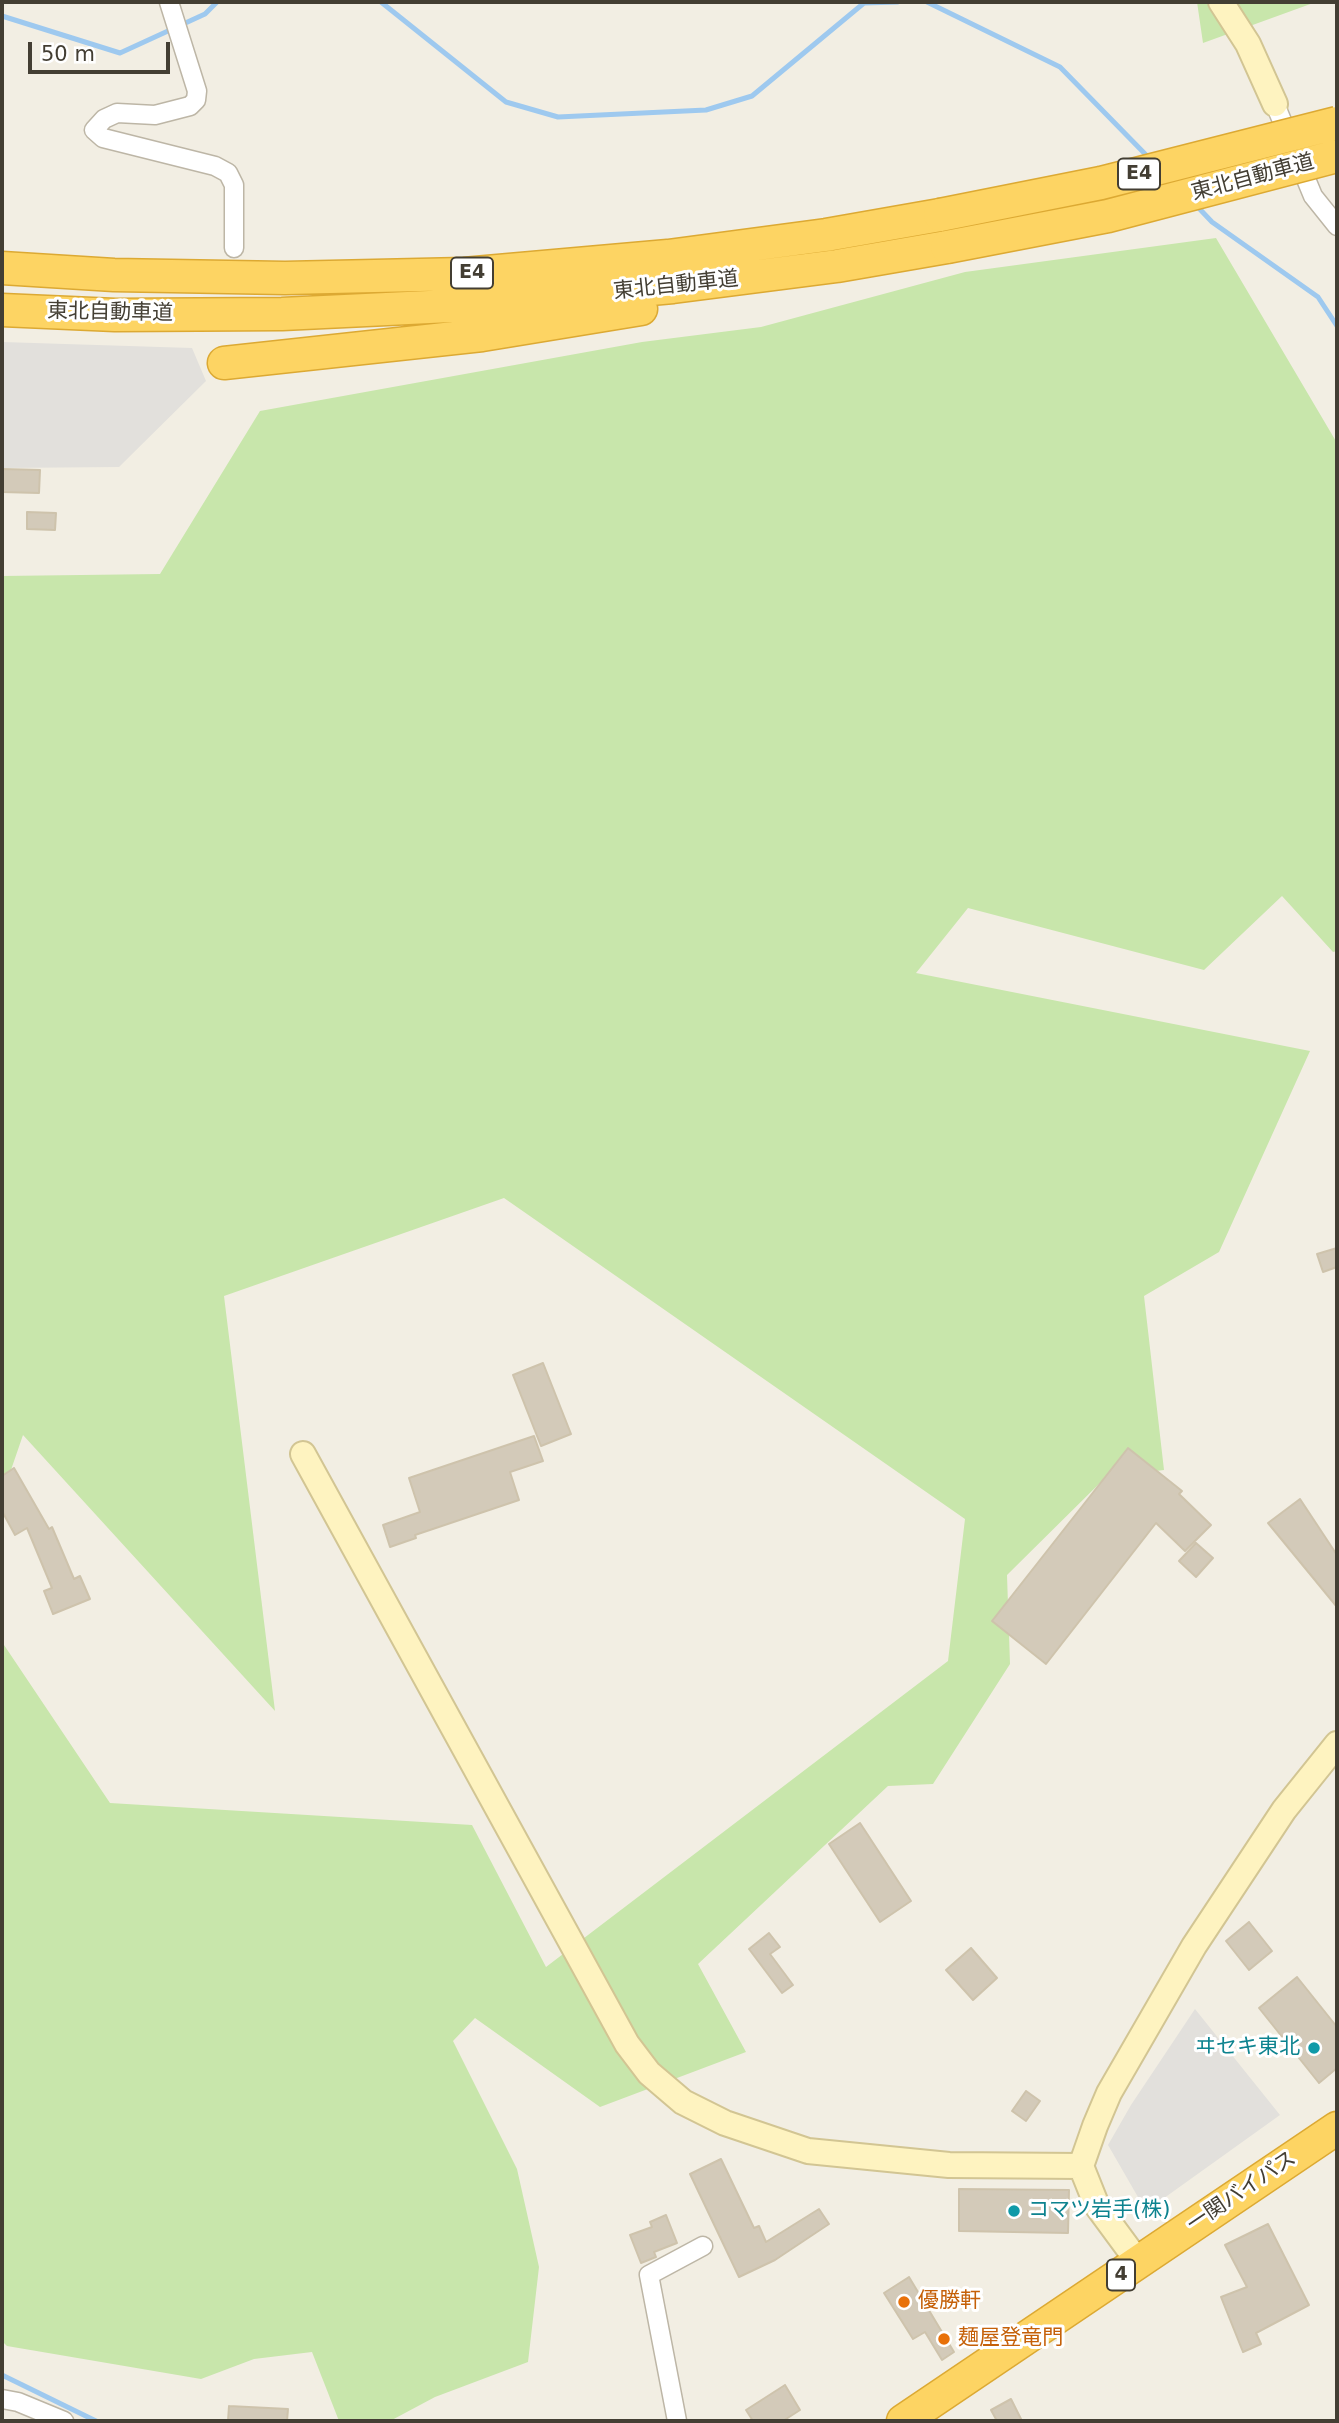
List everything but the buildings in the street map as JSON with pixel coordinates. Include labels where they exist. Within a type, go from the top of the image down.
[{"type":"highway","name":"東北自動車道","points":[[2,268],[114,275],[285,278],[464,274],[668,256],[826,235],[1101,183],[1337,123]]},
{"type":"highway","name":"東北自動車道","points":[[2,310],[115,314],[282,314],[471,305],[673,288],[837,266],[1108,216],[1337,156]]},
{"type":"highway","points":[[224,363],[482,335],[676,304],[837,266]]},
{"type":"highway","name":"一関バイパス","points":[[903,2421],[1337,2128]]},
{"type":"street","points":[[169,2],[197,90],[196,100],[190,106],[155,115],[117,113],[104,119],[94,130],[103,138],[215,166],[228,173],[234,185],[234,248]]},
{"type":"street","points":[[1221,2],[1243,35],[1313,196],[1337,226]]},
{"type":"street","points":[[303,1454],[626,2044],[649,2073],[684,2102],[725,2123],[808,2151],[949,2165],[1081,2166]]},
{"type":"street","points":[[1139,2263],[1097,2206],[1081,2166],[1109,2093],[1194,1946],[1283,1810],[1337,1744]]},
{"type":"street","points":[[677,2421],[649,2275],[703,2246]]},
{"type":"street","points":[[2,2399],[18,2402],[64,2421]]},
{"type":"green space","points":[[1197,2],[1316,2],[1203,43]]},
{"type":"green space","points":[[1216,238],[1337,443],[1337,951],[1333,952],[1282,896],[1204,970],[968,908],[916,973],[1310,1051],[1219,1252],[1144,1296],[1164,1470],[1106,1477],[1007,1575],[1010,1664],[933,1784],[888,1786],[698,1964],[746,2052],[600,2107],[475,2018],[453,2041],[517,2169],[539,2267],[528,2362],[435,2397],[390,2421],[339,2421],[312,2352],[254,2359],[201,2379],[7,2346],[2,2341],[2,1642],[110,1803],[472,1825],[546,1967],[948,1661],[965,1519],[504,1198],[224,1296],[275,1711],[23,1435],[2,1496],[2,576],[160,574],[260,411],[642,342],[761,327],[965,272]]},
{"type":"shaded area","points":[[2,342],[192,348],[206,381],[119,467],[2,468]]},
{"type":"shaded area","points":[[1195,2009],[1280,2115],[1146,2211],[1108,2145],[1131,2105]]},
{"type":"waterway","points":[[2,16],[120,53],[205,14],[217,2]]},
{"type":"waterway","points":[[381,2],[506,102],[558,117],[706,110],[752,96],[864,3],[898,2]]},
{"type":"waterway","points":[[927,2],[1060,67],[1150,159]]},
{"type":"waterway","points":[[1194,203],[1212,222],[1318,297],[1337,326]]},
{"type":"waterway","points":[[2,2375],[96,2421]]},
{"type":"place","name":"ヰセキ東北","points":[[1314,2048]]},
{"type":"place","name":"コマツ岩手(株)","points":[[1014,2211]]},
{"type":"place","name":"優勝軒","points":[[904,2302]]},
{"type":"place","name":"麺屋登竜門","points":[[944,2339]]}]
